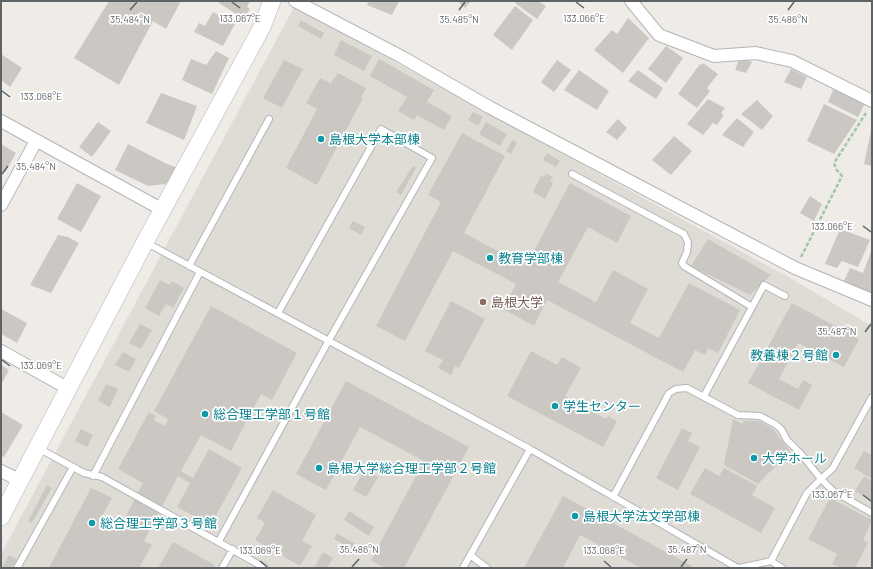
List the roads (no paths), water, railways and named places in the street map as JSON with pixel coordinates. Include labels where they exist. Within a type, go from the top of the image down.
[{"type":"street","points":[[1,517],[163,210],[262,27],[272,1]]},
{"type":"street","points":[[295,1],[402,57],[489,107],[795,268],[872,300]]},
{"type":"street","points":[[631,1],[659,35],[714,56],[756,53],[792,61],[870,106]]},
{"type":"street","points":[[1,121],[163,210]]},
{"type":"street","points":[[1,205],[36,140]]},
{"type":"street","points":[[1,351],[69,389]]},
{"type":"street","points":[[1,471],[21,481]]},
{"type":"lane","points":[[189,266],[269,119]]},
{"type":"lane","points":[[219,541],[329,340],[432,158],[381,129],[278,313]]},
{"type":"lane","points":[[572,174],[684,234],[688,242],[687,252],[682,263],[684,266],[752,306]]},
{"type":"lane","points":[[146,242],[530,449],[739,568],[771,561],[782,568]]},
{"type":"lane","points":[[93,476],[200,272]]},
{"type":"lane","points":[[704,396],[764,285],[785,296]]},
{"type":"lane","points":[[613,496],[669,393],[676,389],[687,388],[738,415],[760,416],[781,428],[787,440],[801,454],[833,492],[872,512]]},
{"type":"lane","points":[[771,561],[807,493],[833,468],[872,397]]},
{"type":"lane","points":[[38,448],[72,467],[93,476],[102,477],[265,568]]},
{"type":"lane","points":[[463,568],[530,449]]},
{"type":"lane","points":[[16,568],[72,467]]},
{"type":"lane","points":[[222,568],[233,550]]},
{"type":"lane","points":[[470,555],[487,568]]},
{"type":"place","name":"島根大学本部棟","points":[[321,139]]},
{"type":"place","name":"教育学部棟","points":[[490,258]]},
{"type":"place","name":"島根大学","points":[[483,302]]},
{"type":"place","name":"教養棟２号館","points":[[836,355]]},
{"type":"place","name":"学生センター","points":[[555,406]]},
{"type":"place","name":"総合理工学部１号館","points":[[205,414]]},
{"type":"place","name":"大学ホール","points":[[754,458]]},
{"type":"place","name":"島根大学総合理工学部２号館","points":[[319,468]]},
{"type":"place","name":"島根大学法文学部棟","points":[[575,516]]},
{"type":"place","name":"総合理工学部３号館","points":[[92,523]]}]
